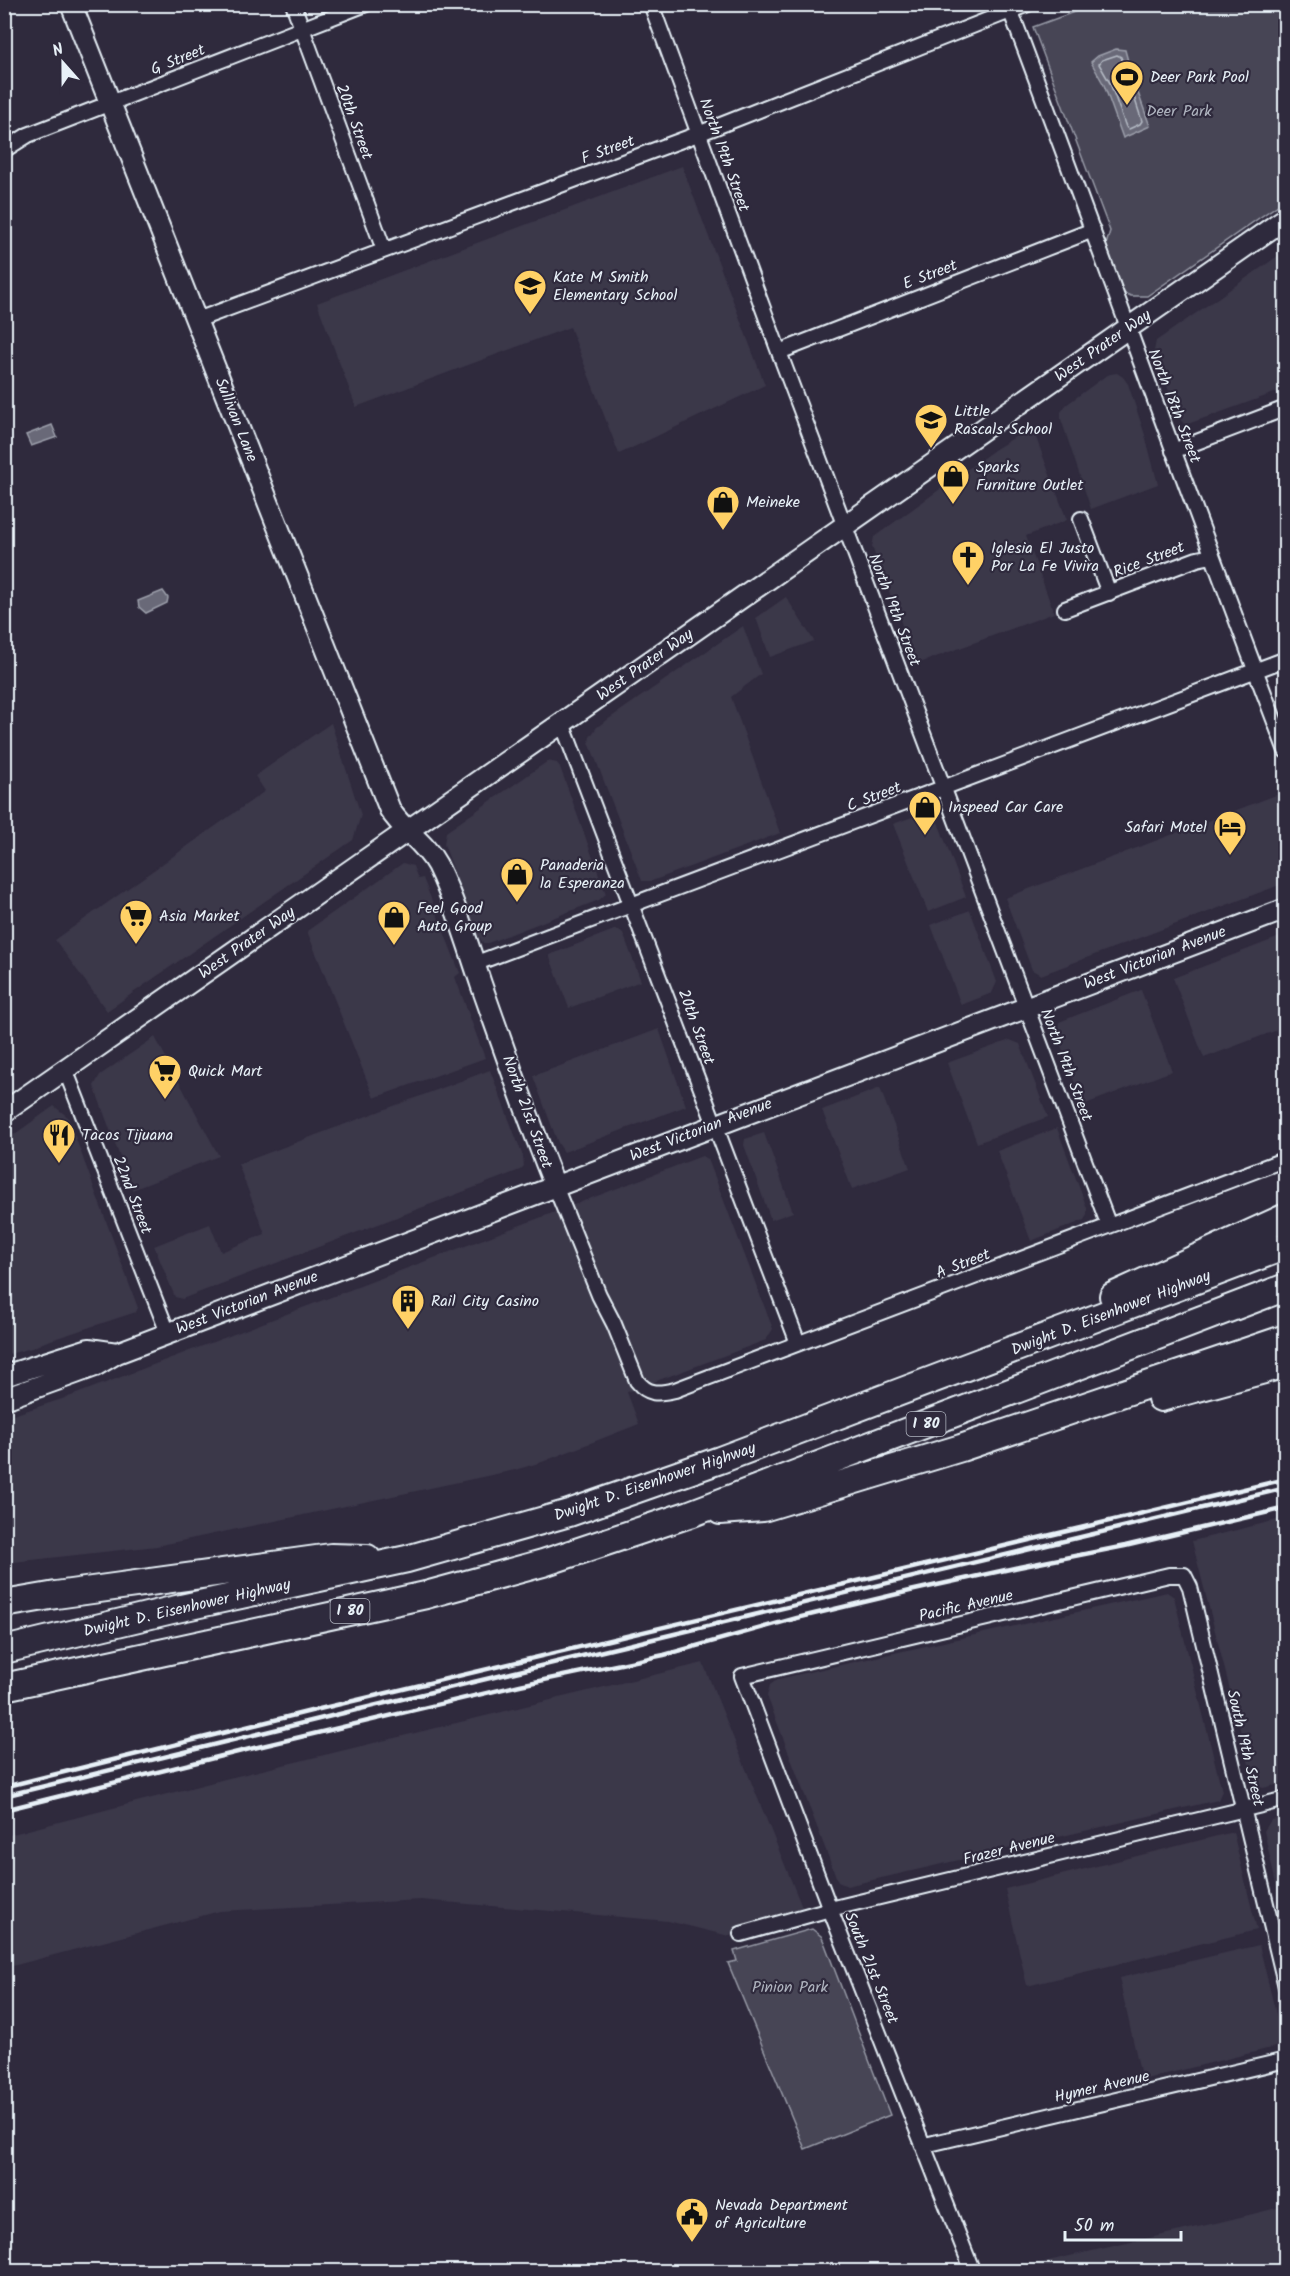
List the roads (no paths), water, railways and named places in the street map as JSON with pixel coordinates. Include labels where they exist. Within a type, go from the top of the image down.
[{"type":"highway","points":[[1032,1343],[1120,1291],[1286,1217]]},
{"type":"highway","name":"Dwight D. Eisenhower Highway","points":[[4,1650],[172,1610],[406,1559],[491,1537],[635,1492],[1286,1246]]},
{"type":"highway","name":"I 80","points":[[4,1687],[426,1594],[543,1563],[690,1514],[1286,1287]]},
{"type":"highway","points":[[690,1514],[764,1508],[961,1448],[1286,1338]]},
{"type":"highway","points":[[1082,1408],[1124,1408],[1286,1364]]},
{"type":"highway","points":[[4,1604],[331,1557],[406,1559]]},
{"type":"main road","name":"Sullivan Lane","points":[[71,4],[390,810],[408,831]]},
{"type":"main road","name":"West Prater Way","points":[[4,1112],[1286,218]]},
{"type":"main road","name":"North 21st Street","points":[[408,831],[422,842],[438,867],[555,1186]]},
{"type":"main road","name":"West Victorian Avenue","points":[[4,1399],[95,1366],[117,1353],[168,1333],[1286,909]]},
{"type":"main road","name":"West Victorian Avenue","points":[[4,1376],[89,1349],[117,1353]]},
{"type":"street","name":"20th Street","points":[[293,4],[384,250]]},
{"type":"street","name":"G Street","points":[[4,150],[28,135],[111,105],[366,4]]},
{"type":"street","name":"North 19th Street","points":[[651,4],[779,352],[1109,1226]]},
{"type":"street","name":"F Street","points":[[197,320],[698,134],[1009,8],[1028,4]]},
{"type":"street","name":"North 18th Street","points":[[1009,8],[1286,751]]},
{"type":"street","name":"E Street","points":[[779,352],[1093,230]]},
{"type":"street","points":[[1173,451],[1286,408]]},
{"type":"street","points":[[1081,519],[1109,592]]},
{"type":"street","name":"Rice Street","points":[[1065,609],[1197,559],[1212,556]]},
{"type":"street","name":"C Street","points":[[474,964],[1286,659]]},
{"type":"street","name":"20th Street","points":[[562,723],[798,1344]]},
{"type":"street","name":"22nd Street","points":[[65,1069],[168,1333]]},
{"type":"street","name":"A Street","points":[[650,1393],[660,1394],[675,1390],[1286,1159]]},
{"type":"street","name":"North 21st Street","points":[[555,1186],[598,1295],[614,1324],[637,1381],[650,1393]]},
{"type":"street","name":"Pacific Avenue","points":[[742,1676],[1169,1575],[1184,1575],[1190,1587]]},
{"type":"street","name":"South 19th Street","points":[[1190,1587],[1286,1987]]},
{"type":"street","name":"South 21st Street","points":[[742,1676],[830,1909],[973,2271]]},
{"type":"street","name":"Frazer Avenue","points":[[741,1934],[830,1909],[1286,1799]]},
{"type":"street","name":"Hymer Avenue","points":[[925,2145],[1286,2060]]},
{"type":"water","name":"Deer Park Pool","points":[[1116,49],[1125,50],[1150,126],[1123,138],[1104,85],[1091,62],[1098,56]]},
{"type":"water","points":[[52,425],[57,437],[31,446],[26,435]]},
{"type":"water","points":[[163,591],[168,598],[167,603],[146,613],[139,607],[138,601]]},
{"type":"railway","points":[[4,1787],[311,1711],[1286,1479]]},
{"type":"railway","points":[[4,1796],[1286,1488]]},
{"type":"railway","points":[[4,1810],[520,1685],[664,1655],[797,1618],[910,1591],[1125,1546],[1286,1508]]},
{"type":"place","name":"Deer Park Pool","points":[[1127,106]]},
{"type":"place","name":"Kate M Smith Elementary School","points":[[530,315]]},
{"type":"place","name":"Little Rascals School","points":[[931,449]]},
{"type":"place","name":"Sparks Furniture Outlet","points":[[953,505]]},
{"type":"place","name":"Meineke","points":[[723,531]]},
{"type":"place","name":"Iglesia El Justo Por La Fe Vivira","points":[[968,586]]},
{"type":"place","name":"Inspeed Car Care","points":[[925,836]]},
{"type":"place","name":"Safari Motel","points":[[1230,856]]},
{"type":"place","name":"Panaderia la Esperanza","points":[[517,903]]},
{"type":"place","name":"Asia Market","points":[[136,945]]},
{"type":"place","name":"Feel Good Auto Group","points":[[394,946]]},
{"type":"place","name":"Quick Mart","points":[[165,1100]]},
{"type":"place","name":"Tacos Tijuana","points":[[59,1164]]},
{"type":"place","name":"Rail City Casino","points":[[408,1330]]},
{"type":"place","name":"Nevada Department of Agriculture","points":[[692,2243]]},
{"type":"park label","name":"Deer Park","points":[[1179,111]]},
{"type":"park label","name":"Pinion Park","points":[[790,1987]]}]
